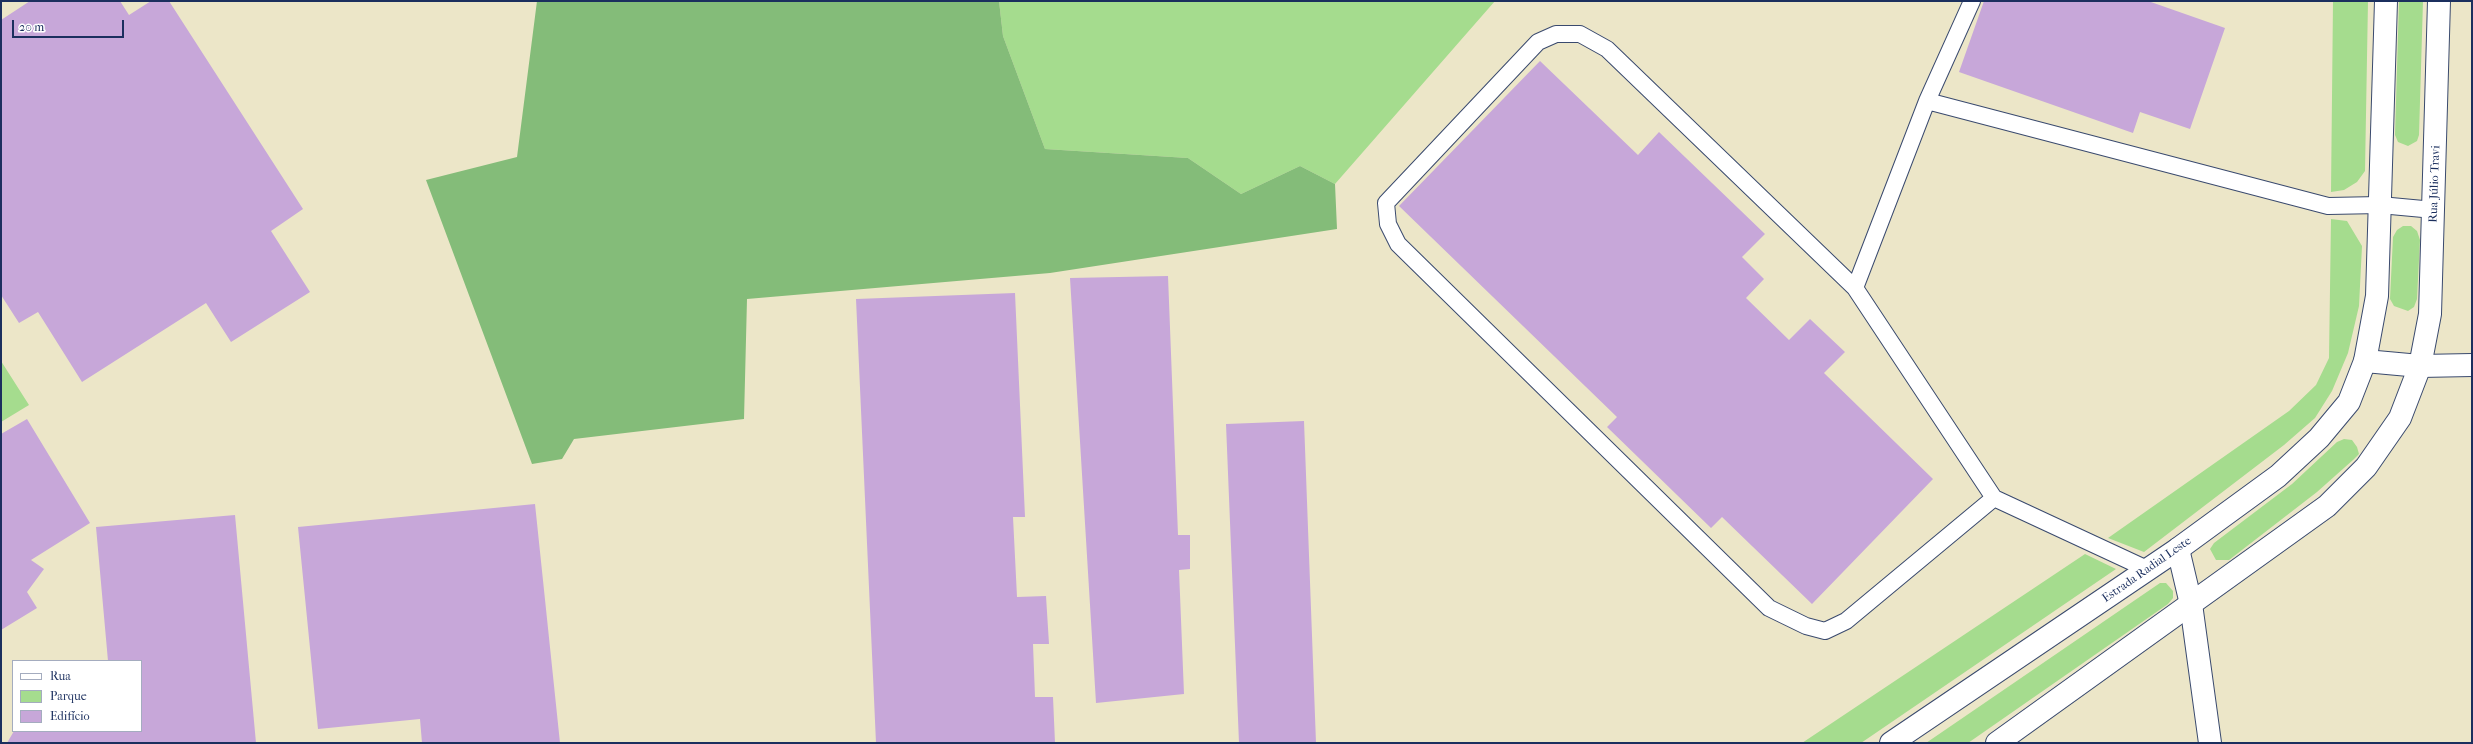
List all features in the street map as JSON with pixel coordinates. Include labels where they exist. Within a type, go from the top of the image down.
[{"type":"street","points":[[2386,1],[2377,296],[2365,361],[2420,366],[2472,365]]},
{"type":"street","name":"Rua Júlio Travi","points":[[2420,366],[2430,314],[2439,1]]},
{"type":"street","name":"Estrada Radial Leste","points":[[1891,743],[2149,570],[2278,476],[2319,438],[2349,402],[2365,361]]},
{"type":"street","points":[[1997,743],[2326,506],[2366,467],[2400,418],[2420,366]]},
{"type":"street","points":[[2178,549],[2190,604],[2210,743]]},
{"type":"lane","points":[[1855,288],[1927,101],[1972,1]]},
{"type":"lane","points":[[1994,498],[1846,621],[1825,631],[1806,626],[1769,608],[1398,244],[1388,224],[1386,203],[1538,42],[1556,34],[1580,34],[1607,49],[1855,288],[1994,498],[2149,570]]},
{"type":"lane","points":[[1927,101],[2328,206],[2380,205],[2434,210]]},
{"type":"green space","points":[[537,1],[999,1],[1003,36],[1045,149],[1188,158],[1241,194],[1300,166],[1335,184],[1337,229],[1050,273],[747,299],[744,419],[574,439],[562,459],[532,464],[426,180],[517,157]]},
{"type":"green space","points":[[999,1],[1495,1],[1335,184],[1300,166],[1241,194],[1188,158],[1045,149],[1003,36]]},
{"type":"green space","points":[[2333,1],[2368,1],[2365,171],[2357,182],[2344,190],[2331,192]]},
{"type":"green space","points":[[2399,1],[2423,1],[2419,135],[2417,141],[2408,146],[2398,142],[2395,135]]},
{"type":"green space","points":[[2331,219],[2347,221],[2362,246],[2359,306],[2348,353],[2332,391],[2315,418],[2284,445],[2144,552],[2108,538],[2289,411],[2316,385],[2329,358]]},
{"type":"green space","points":[[2403,226],[2411,226],[2417,231],[2420,240],[2417,299],[2414,307],[2408,311],[2394,306],[2390,299],[2393,237],[2397,230]]},
{"type":"green space","points":[[1,361],[29,405],[1,422]]},
{"type":"green space","points":[[2344,439],[2352,440],[2357,447],[2359,454],[2353,460],[2317,492],[2229,560],[2216,560],[2210,549],[2214,543],[2292,484],[2337,442]]},
{"type":"green space","points":[[2085,554],[2116,569],[1861,743],[1802,743]]},
{"type":"green space","points":[[2160,583],[2166,583],[2173,591],[2173,598],[2168,604],[1968,743],[1926,743]]},
{"type":"building","points":[[30,1],[120,1],[129,15],[151,1],[169,1],[303,209],[271,231],[310,292],[231,342],[206,303],[82,382],[38,312],[19,323],[1,295],[1,20]]},
{"type":"building","points":[[1984,1],[2148,1],[2225,28],[2190,129],[2140,112],[2133,133],[1959,72]]},
{"type":"building","points":[[1540,61],[1638,155],[1659,132],[1765,234],[1742,257],[1764,279],[1746,298],[1789,340],[1810,319],[1845,352],[1824,373],[1933,479],[1812,604],[1722,517],[1711,528],[1607,427],[1617,417],[1399,206]]},
{"type":"building","points":[[1168,276],[1178,535],[1190,535],[1190,569],[1179,570],[1184,694],[1096,703],[1070,278]]},
{"type":"building","points":[[1015,293],[1025,517],[1013,517],[1017,597],[1046,596],[1049,644],[1033,644],[1035,697],[1053,697],[1055,743],[876,743],[856,299]]},
{"type":"building","points":[[27,419],[90,523],[31,560],[44,569],[27,592],[37,608],[1,630],[1,434]]},
{"type":"building","points":[[1304,421],[1316,743],[1239,743],[1226,424]]},
{"type":"building","points":[[535,504],[560,743],[422,743],[420,719],[318,729],[298,527]]},
{"type":"building","points":[[235,515],[256,743],[7,743],[13,732],[142,732],[142,660],[108,660],[96,527]]}]
